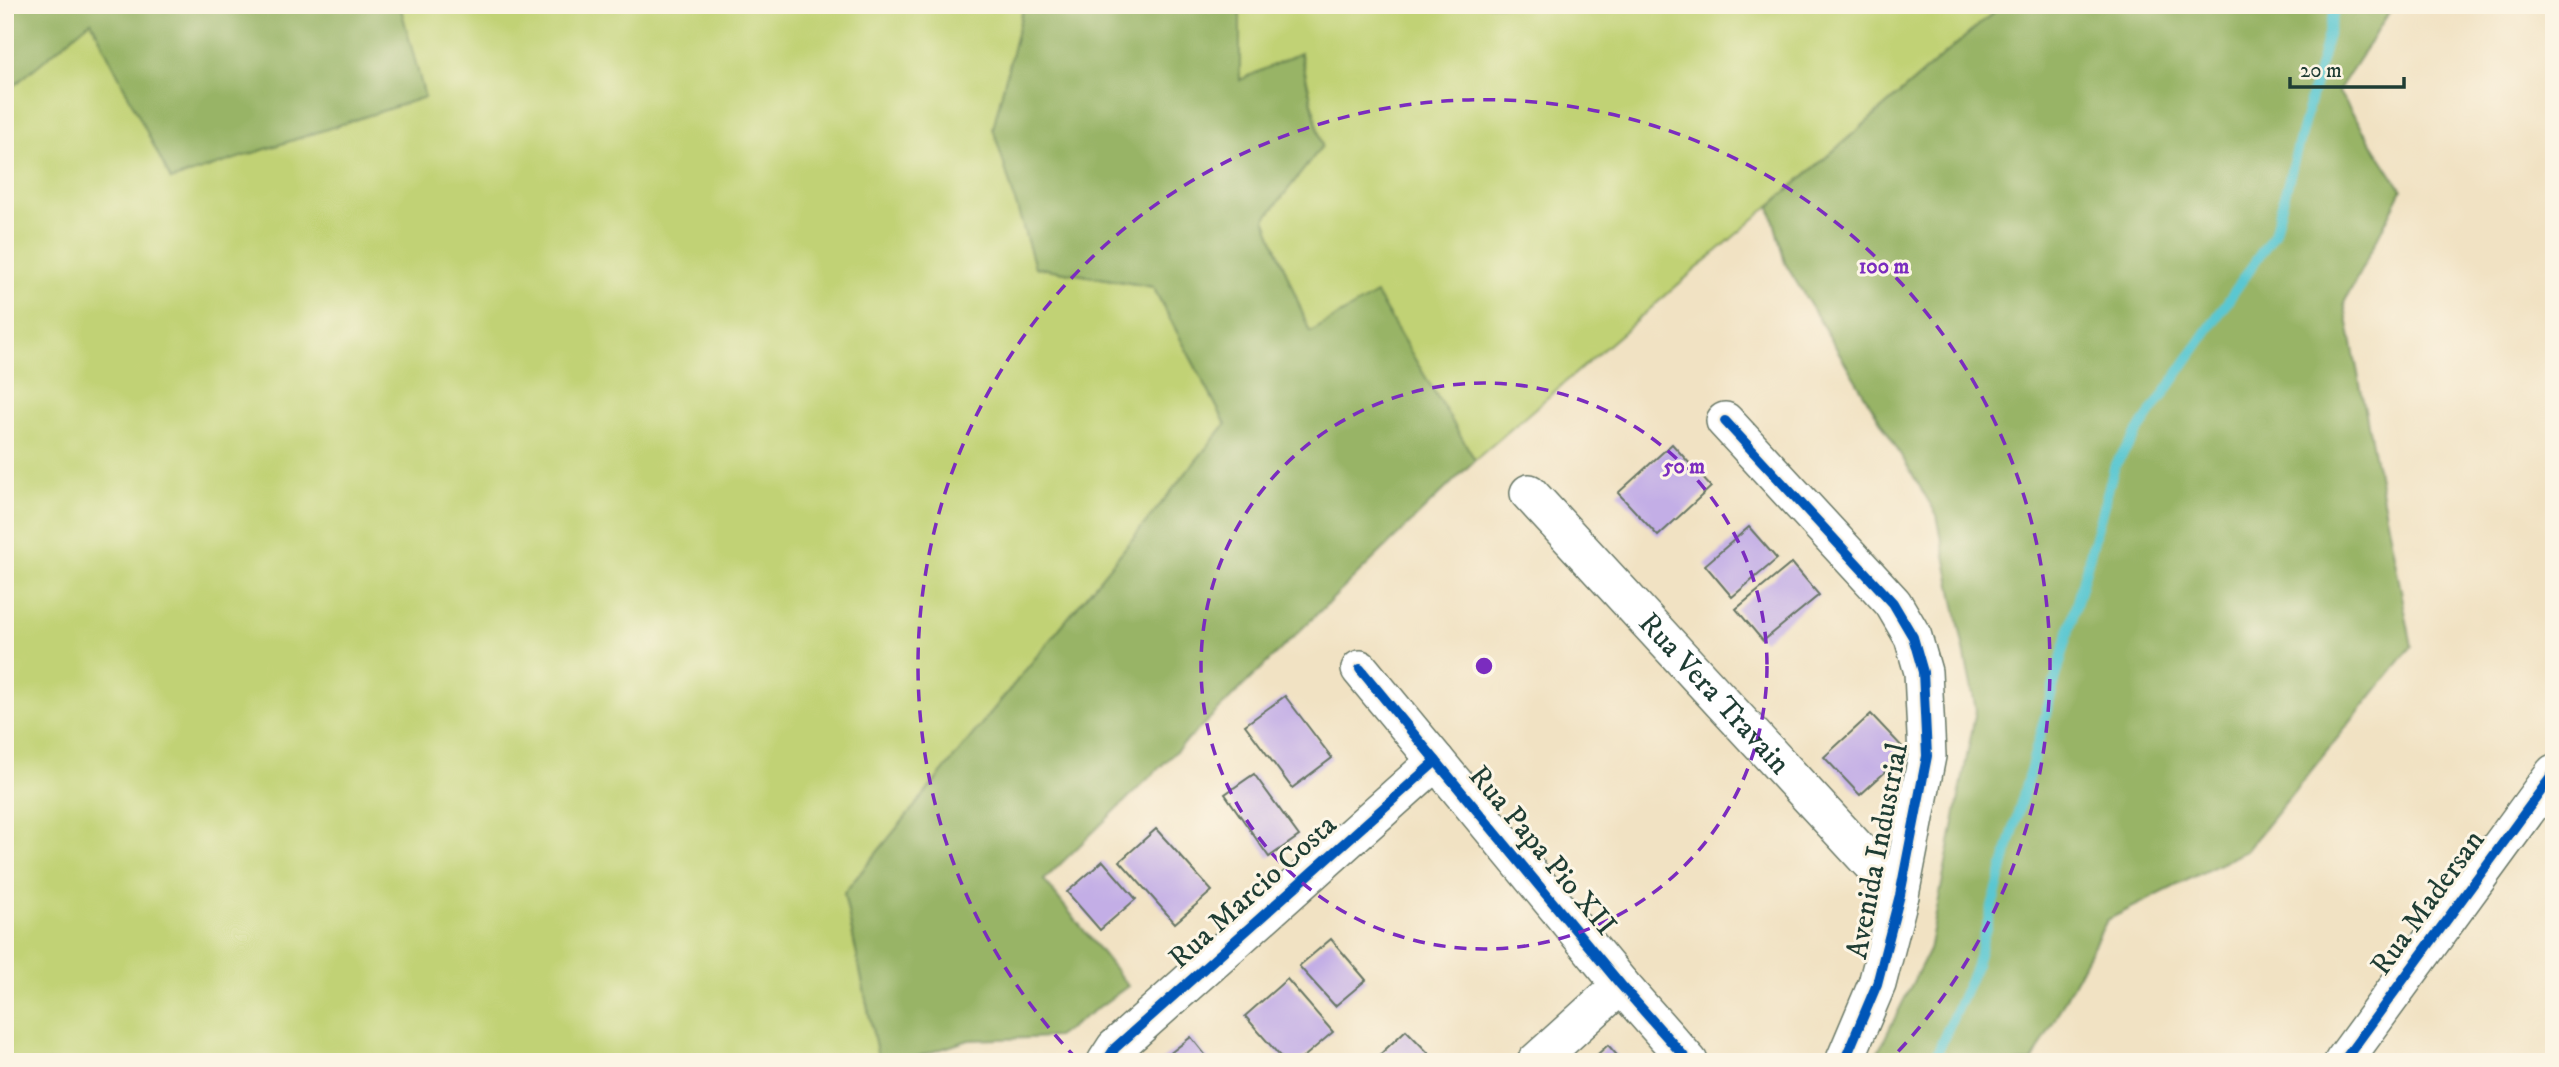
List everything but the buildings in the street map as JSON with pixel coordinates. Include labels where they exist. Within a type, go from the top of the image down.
[{"type":"street","name":"Avenida Industrial","points":[[1725,421],[1893,603],[1913,637],[1923,672],[1927,756],[1900,895],[1877,984],[1844,1062]]},
{"type":"street","name":"Rua Vera Travain","points":[[1529,493],[1900,895]]},
{"type":"street","name":"Rua Papa Pio XII","points":[[1360,669],[1621,985],[1689,1062]]},
{"type":"street","name":"Rua Marcio Costa","points":[[1107,1062],[1115,1048],[1436,761]]},
{"type":"street","name":"Rua Madersan","points":[[2343,1062],[2554,773]]},
{"type":"street","points":[[1536,1062],[1621,985]]},
{"type":"green space","points":[[5,5],[1024,5],[1035,267],[1153,287],[1226,424],[844,893],[879,1062],[5,1062]]},
{"type":"green space","points":[[5,5],[400,5],[425,97],[171,180],[91,21],[5,93]]},
{"type":"green space","points":[[1024,5],[1240,5],[1240,80],[1300,53],[1322,146],[1265,219],[1310,332],[1376,294],[1475,460],[1044,880],[1128,986],[1057,1037],[969,1040],[901,1062],[879,1062],[844,893],[1226,424],[1153,287],[1035,267],[993,128]]},
{"type":"green space","points":[[1240,5],[2002,5],[1475,460],[1376,294],[1310,333],[1265,219],[1322,146],[1301,54],[1239,81]]},
{"type":"green space","points":[[2002,5],[2394,5],[2338,91],[2402,190],[2344,303],[2412,646],[2246,851],[2107,920],[2032,1062],[1873,1062],[1929,950],[1976,710],[1937,515],[1785,263],[1770,206]]},
{"type":"waterway","points":[[1933,1062],[1975,968],[2115,465],[2274,234],[2336,5]]},
{"type":"cycle path","points":[[1725,421],[1893,603],[1913,637],[1923,672],[1927,756],[1900,895],[1877,984],[1844,1062]]},
{"type":"cycle path","points":[[1360,669],[1621,985],[1689,1062]]},
{"type":"cycle path","points":[[1106,1062],[1115,1048],[1436,761]]},
{"type":"cycle path","points":[[2343,1062],[2554,773]]}]
